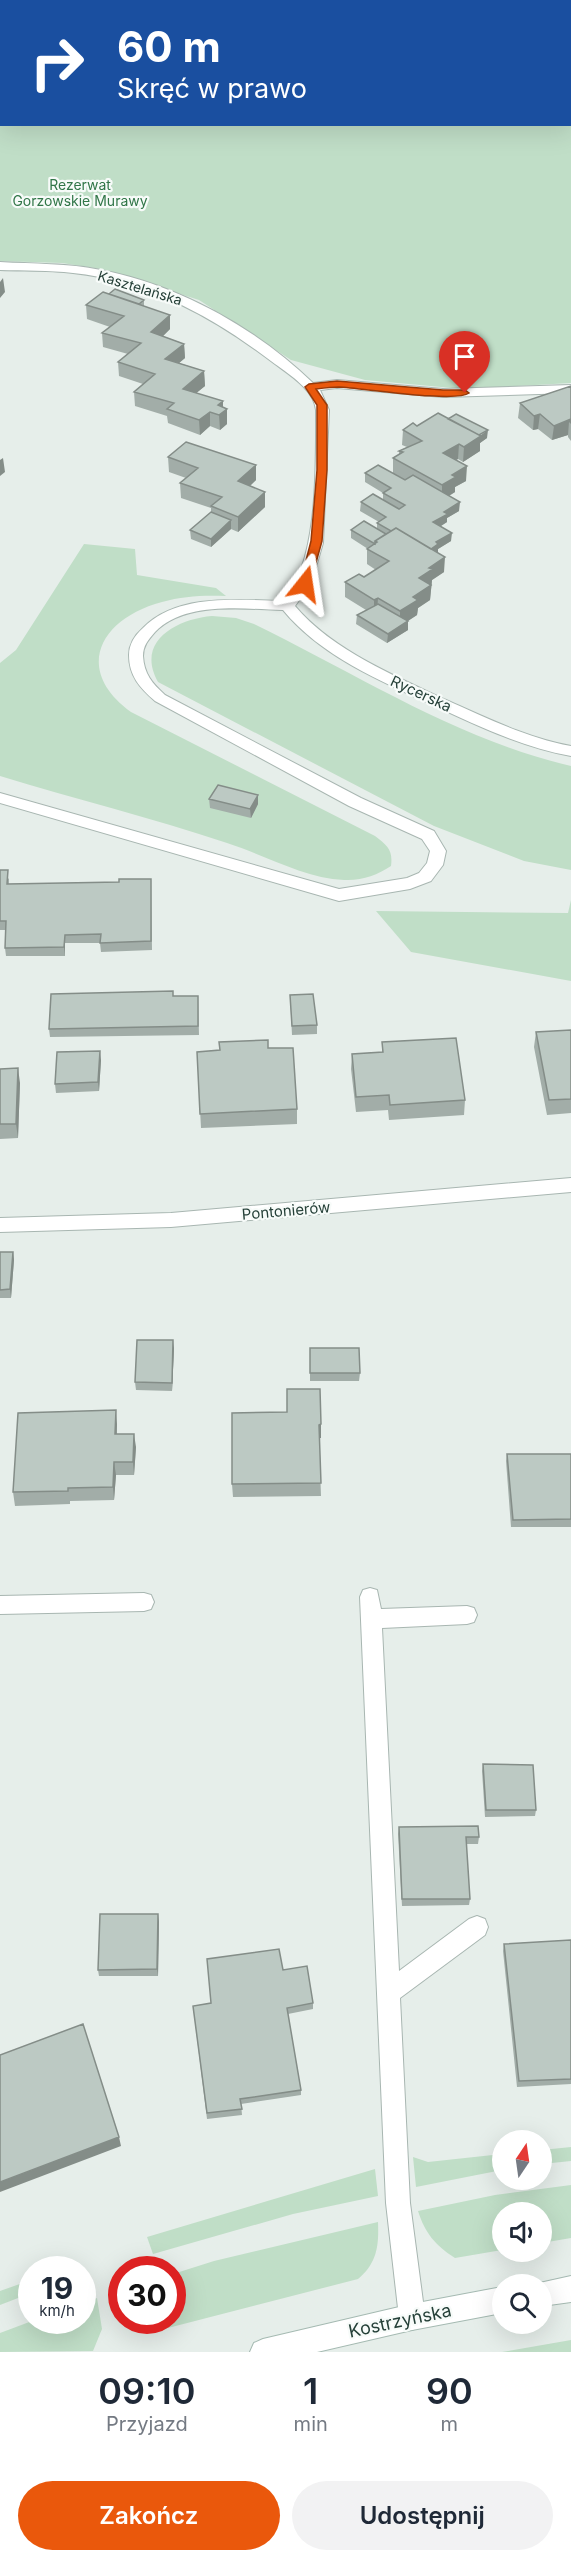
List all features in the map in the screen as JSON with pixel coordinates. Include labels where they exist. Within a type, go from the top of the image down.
[{"type":"street","name":"Kasztelańska","points":[[0,266],[73,269],[160,291],[198,307],[245,333],[309,387],[322,405],[322,470],[316,541],[305,584],[298,596],[287,606]]},
{"type":"street","points":[[309,387],[337,384],[443,393],[571,389]]},
{"type":"street","points":[[0,798],[339,895],[410,884],[425,878],[435,865],[438,851],[428,835],[356,802],[160,698],[142,683],[136,668],[136,646],[149,627],[173,615],[195,608],[225,604],[287,606]]},
{"type":"street","name":"Rycerska","points":[[287,606],[304,626],[374,672],[484,723],[544,746],[571,752]]},
{"type":"street","name":"Pontonierów","points":[[0,1225],[171,1220],[571,1185]]},
{"type":"street","points":[[0,1605],[144,1602]]},
{"type":"street","points":[[412,2317],[398,2203],[371,1608],[467,1615]]},
{"type":"street","points":[[388,1993],[477,1927]]},
{"type":"street","points":[[552,2292],[571,2289]]},
{"type":"street","name":"Kostrzyńska","points":[[263,2352],[412,2317],[492,2303]]},
{"type":"green space","name":"Rezerwat Gorzowskie Murawy","points":[[0,126],[571,126],[571,383],[463,389],[365,380],[291,360],[199,300],[101,269],[62,263],[0,261]]},
{"type":"green space","points":[[84,544],[135,549],[137,575],[216,588],[226,596],[194,596],[170,600],[141,610],[123,620],[110,632],[102,647],[99,663],[102,679],[113,696],[131,712],[375,836],[389,849],[391,866],[375,875],[357,880],[314,875],[199,834],[0,776],[0,663],[16,650]]},
{"type":"green space","points":[[212,616],[236,618],[254,624],[448,723],[488,740],[571,766],[571,870],[524,861],[434,826],[158,682],[152,668],[152,655],[163,635],[173,627]]},
{"type":"green space","points":[[571,900],[571,981],[411,952],[376,911],[568,913]]},
{"type":"green space","points":[[571,2147],[571,2161],[552,2163],[552,2149]]},
{"type":"green space","points":[[492,2155],[492,2172],[416,2187],[413,2157],[428,2162]]},
{"type":"green space","points":[[375,2169],[378,2196],[293,2214],[153,2254],[147,2237]]},
{"type":"green space","points":[[571,2185],[571,2238],[552,2241],[552,2202],[492,2202],[492,2252],[455,2258],[432,2238],[418,2211],[495,2195],[552,2190],[552,2188]]},
{"type":"green space","points":[[378,2222],[376,2254],[369,2267],[358,2279],[186,2323],[186,2270],[214,2261]]},
{"type":"green space","points":[[18,2285],[18,2298],[0,2305],[0,2291]]},
{"type":"green space","points":[[96,2298],[102,2329],[93,2351],[0,2352],[0,2333],[18,2326],[18,2334],[96,2334]]},
{"type":"green space","points":[[571,2340],[571,2352],[502,2352],[508,2351]]},
{"type":"building","points":[[115,289],[144,300],[139,304],[109,294]]},
{"type":"building","points":[[103,292],[170,315],[151,332],[184,344],[165,359],[204,371],[183,389],[223,401],[218,405],[227,409],[219,415],[210,412],[199,420],[167,409],[174,403],[134,392],[155,374],[118,362],[141,343],[102,333],[124,316],[86,305]]},
{"type":"building","points":[[571,386],[571,419],[554,426],[540,414],[534,416],[520,403]]},
{"type":"building","points":[[438,413],[481,436],[464,447],[459,444],[443,453],[467,466],[452,475],[456,477],[442,485],[393,458],[403,452],[399,451],[422,441],[403,430],[413,423],[417,426]]},
{"type":"building","points":[[456,414],[488,430],[479,435],[448,419]]},
{"type":"building","points":[[186,442],[256,465],[238,481],[265,492],[238,517],[211,506],[222,497],[180,483],[198,468],[168,457]]},
{"type":"building","points":[[378,465],[405,480],[413,475],[460,502],[444,512],[448,514],[433,522],[452,533],[436,542],[438,544],[431,549],[396,528],[391,531],[377,523],[386,517],[361,502],[373,494],[399,509],[405,505],[383,493],[391,488],[365,473]]},
{"type":"building","points":[[211,512],[231,520],[211,539],[190,530]]},
{"type":"building","points":[[364,521],[386,534],[375,541],[375,544],[351,530]]},
{"type":"building","points":[[396,528],[445,557],[419,578],[431,585],[413,597],[418,600],[400,611],[378,598],[374,600],[345,582],[359,574],[364,577],[389,561],[367,549]]},
{"type":"building","points":[[378,604],[408,621],[388,634],[357,615]]},
{"type":"building","points":[[218,785],[258,795],[250,809],[209,799]]},
{"type":"building","points":[[0,870],[8,870],[7,884],[119,882],[119,879],[151,879],[151,941],[100,943],[101,934],[65,935],[64,947],[5,948],[6,921],[0,921]]},
{"type":"building","points":[[173,991],[173,996],[198,996],[198,1026],[49,1029],[51,994]]},
{"type":"building","points":[[313,994],[317,1025],[292,1026],[290,995]]},
{"type":"building","points":[[571,1030],[571,1099],[549,1100],[536,1032]]},
{"type":"building","points":[[456,1038],[465,1100],[390,1105],[389,1095],[356,1097],[352,1054],[383,1052],[382,1042]]},
{"type":"building","points":[[268,1040],[268,1048],[293,1048],[297,1109],[200,1114],[197,1052],[220,1050],[219,1042]]},
{"type":"building","points":[[100,1051],[98,1082],[55,1084],[57,1052]]},
{"type":"building","points":[[18,1068],[16,1124],[0,1124],[0,1069]]},
{"type":"building","points":[[0,1252],[13,1252],[10,1289],[0,1290]]},
{"type":"building","points":[[137,1340],[173,1340],[172,1383],[135,1382]]},
{"type":"building","points":[[310,1348],[359,1348],[360,1373],[310,1373]]},
{"type":"building","points":[[287,1389],[320,1389],[321,1483],[232,1484],[232,1413],[287,1412]]},
{"type":"building","points":[[116,1410],[115,1434],[134,1434],[133,1462],[114,1462],[113,1487],[13,1492],[18,1413]]},
{"type":"building","points":[[507,1454],[571,1454],[571,1519],[513,1520]]},
{"type":"building","points":[[483,1764],[533,1765],[536,1810],[486,1810]]},
{"type":"building","points":[[478,1826],[479,1837],[466,1837],[470,1899],[402,1899],[399,1827]]},
{"type":"building","points":[[100,1914],[158,1914],[157,1969],[98,1970]]},
{"type":"building","points":[[571,1940],[571,2079],[519,2081],[504,1944]]},
{"type":"building","points":[[279,1949],[283,1970],[307,1966],[313,2003],[287,2008],[301,2090],[240,2099],[242,2109],[207,2113],[193,2006],[211,2003],[207,1959]]},
{"type":"building","points":[[83,2024],[119,2137],[0,2182],[0,2055]]},
{"type":"route","points":[[305,584],[316,541],[322,470],[322,405],[309,387],[337,384],[465,393]]}]
